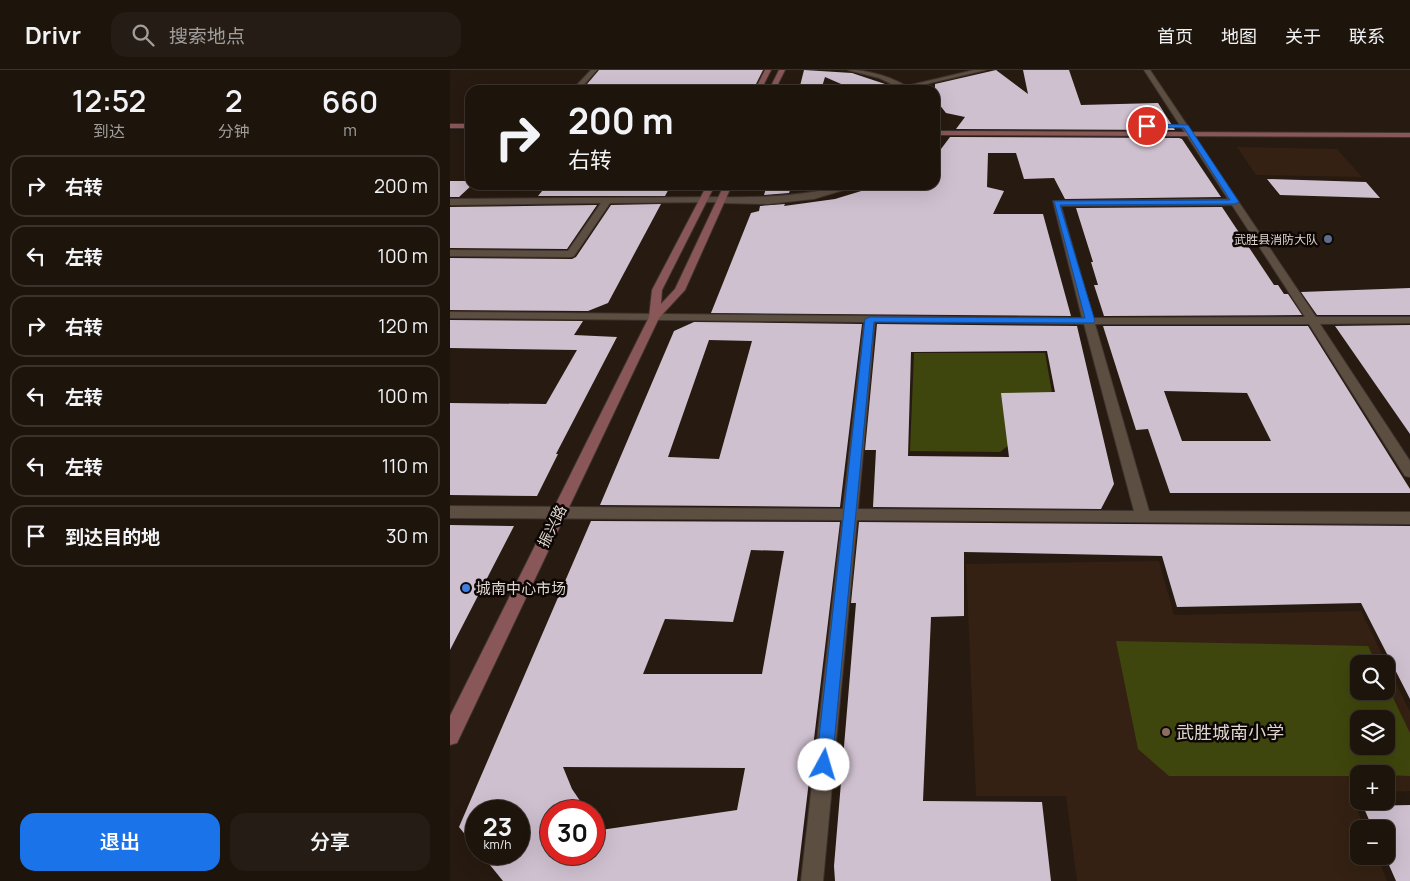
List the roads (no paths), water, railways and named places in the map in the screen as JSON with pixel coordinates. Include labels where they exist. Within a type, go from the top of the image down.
[{"type":"main road","points":[[760,85],[768,70]]},
{"type":"main road","points":[[774,85],[782,70]]},
{"type":"main road","points":[[940,125],[1410,135]]},
{"type":"main road","points":[[450,126],[465,126]]},
{"type":"main road","points":[[940,133],[1410,128]]},
{"type":"main road","points":[[450,133],[465,133]]},
{"type":"main road","name":"振兴路","points":[[654,317],[657,290],[708,190]]},
{"type":"main road","name":"振兴路","points":[[450,736],[654,317],[680,290],[726,190]]},
{"type":"street","points":[[580,85],[594,70]]},
{"type":"street","points":[[851,70],[881,77],[900,85]]},
{"type":"street","points":[[920,85],[983,70]]},
{"type":"street","points":[[1147,70],[1312,319],[1410,472]]},
{"type":"street","points":[[450,202],[768,201],[814,196],[837,190]]},
{"type":"street","points":[[450,253],[571,254],[607,201]]},
{"type":"street","points":[[1142,516],[1090,321],[1056,203],[1235,202]]},
{"type":"street","points":[[450,315],[1090,321],[1410,320]]},
{"type":"street","points":[[812,881],[870,319]]},
{"type":"street","points":[[450,512],[1410,518]]},
{"type":"place","name":"武胜县消防大队","points":[[1328,239]]},
{"type":"place","name":"城南中心市场","points":[[466,588]]},
{"type":"place","name":"武胜城南小学","points":[[1166,732]]}]
